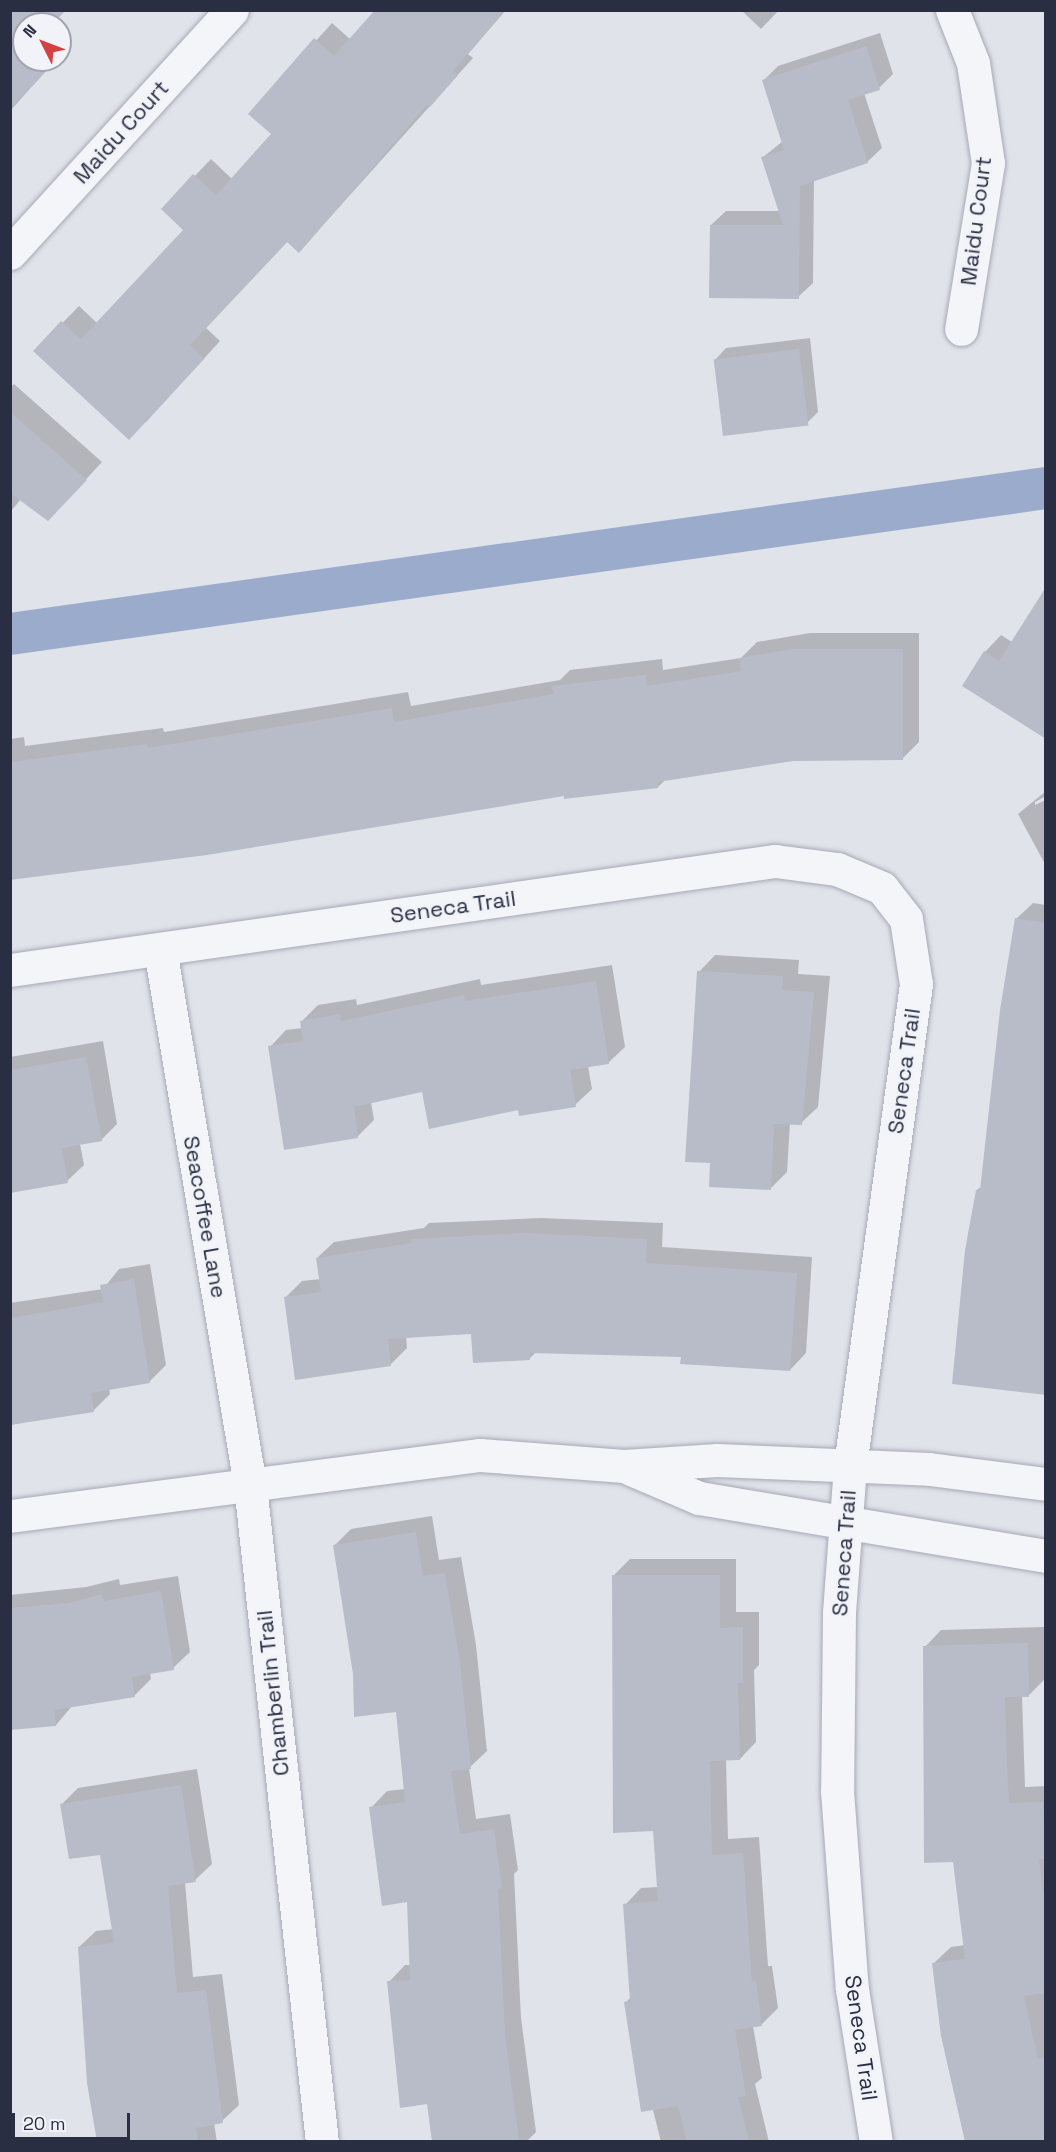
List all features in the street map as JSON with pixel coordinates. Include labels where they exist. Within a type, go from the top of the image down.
[{"type":"street","name":"Maidu Court","points":[[10,253],[232,10]]},
{"type":"street","name":"Maidu Court","points":[[952,10],[973,63],[988,163],[961,329]]},
{"type":"street","name":"Seneca Trail","points":[[10,970],[775,861],[837,869],[882,888],[906,919],[916,984],[849,1466],[844,1522],[837,1791],[852,1989],[876,2142]]},
{"type":"street","name":"Seacoffee Lane","points":[[160,949],[250,1485]]},
{"type":"street","points":[[10,1516],[480,1455],[624,1466],[717,1460],[929,1469],[1046,1484]]},
{"type":"street","points":[[624,1466],[699,1498],[1046,1556]]},
{"type":"street","name":"Chamberlin Trail","points":[[250,1485],[322,2142]]},
{"type":"building","points":[[10,10],[66,10],[64,12],[12,12],[12,72],[45,72],[10,109]]},
{"type":"building","points":[[375,10],[505,10],[453,71],[458,75],[430,107],[427,105],[299,253],[287,242],[190,345],[204,359],[129,440],[33,351],[61,321],[81,339],[183,230],[161,209],[193,174],[216,195],[271,134],[248,114],[314,38],[334,56]]},
{"type":"building","points":[[866,46],[880,90],[848,100],[868,163],[800,186],[799,299],[709,298],[710,225],[783,225],[761,157],[784,150],[762,80]]},
{"type":"building","points":[[799,349],[808,425],[723,436],[714,359]]},
{"type":"building","points":[[10,412],[87,480],[48,521],[10,493]]},
{"type":"building","points":[[1046,587],[1046,739],[962,686],[984,651],[999,661]]},
{"type":"building","points":[[792,649],[903,649],[903,760],[793,761],[658,782],[658,788],[564,799],[564,796],[207,855],[10,880],[10,762],[147,744],[148,748],[392,708],[394,722],[553,694],[552,686],[646,675],[647,686],[741,671],[739,658]]},
{"type":"building","points":[[1015,918],[1046,923],[1046,1395],[952,1384],[965,1250],[976,1190],[980,1190],[1000,1010]]},
{"type":"building","points":[[697,971],[783,976],[782,990],[814,992],[802,1125],[774,1124],[771,1190],[709,1187],[710,1163],[685,1162]]},
{"type":"building","points":[[596,981],[609,1064],[570,1070],[576,1107],[519,1116],[518,1110],[429,1129],[422,1092],[354,1107],[358,1138],[284,1150],[268,1046],[303,1041],[300,1021],[340,1014],[341,1021],[464,995],[465,1001]]},
{"type":"building","points":[[86,1057],[102,1141],[62,1148],[68,1183],[10,1193],[10,1070]]},
{"type":"building","points":[[524,1233],[647,1239],[646,1263],[797,1273],[790,1371],[680,1364],[681,1357],[530,1353],[530,1360],[473,1363],[471,1334],[388,1339],[391,1366],[295,1380],[284,1297],[321,1292],[316,1258],[412,1243],[411,1239]]},
{"type":"building","points":[[134,1279],[150,1383],[91,1393],[94,1412],[10,1425],[10,1318],[103,1302],[100,1285]]},
{"type":"building","points":[[416,1532],[423,1576],[445,1573],[460,1662],[471,1769],[451,1771],[460,1834],[494,1829],[502,1888],[498,1889],[505,2035],[519,2142],[432,2142],[427,2104],[400,2108],[387,1981],[410,1980],[407,1902],[382,1906],[369,1807],[405,1802],[396,1712],[354,1717],[353,1674],[333,1545]]},
{"type":"building","points":[[612,1575],[720,1575],[720,1628],[743,1627],[743,1683],[738,1683],[740,1760],[710,1761],[712,1855],[743,1853],[752,1982],[756,1981],[762,2026],[735,2030],[746,2096],[738,2097],[749,2142],[687,2142],[678,2106],[641,2112],[624,2002],[630,2001],[623,1904],[658,1901],[653,1831],[613,1833]]},
{"type":"building","points":[[161,1591],[174,1670],[132,1677],[135,1697],[55,1710],[56,1726],[10,1730],[10,1608],[69,1603],[102,1594],[104,1601]]},
{"type":"building","points":[[1028,1643],[1029,1697],[1005,1697],[1007,1763],[1009,1803],[1043,1802],[1045,1859],[1039,1859],[1046,1910],[1046,1993],[1024,1996],[1038,2059],[1046,2057],[1046,2142],[965,2142],[941,2036],[932,1963],[965,1959],[953,1862],[924,1863],[923,1646]]},
{"type":"building","points":[[181,1785],[196,1882],[168,1886],[177,1993],[206,1990],[223,2123],[196,2128],[198,2142],[97,2142],[87,2083],[78,1947],[114,1943],[100,1855],[69,1859],[60,1804]]},
{"type":"waterway","points":[[10,634],[1046,488]]},
{"type":"waterway","points":[[589,539],[589,552]]}]
